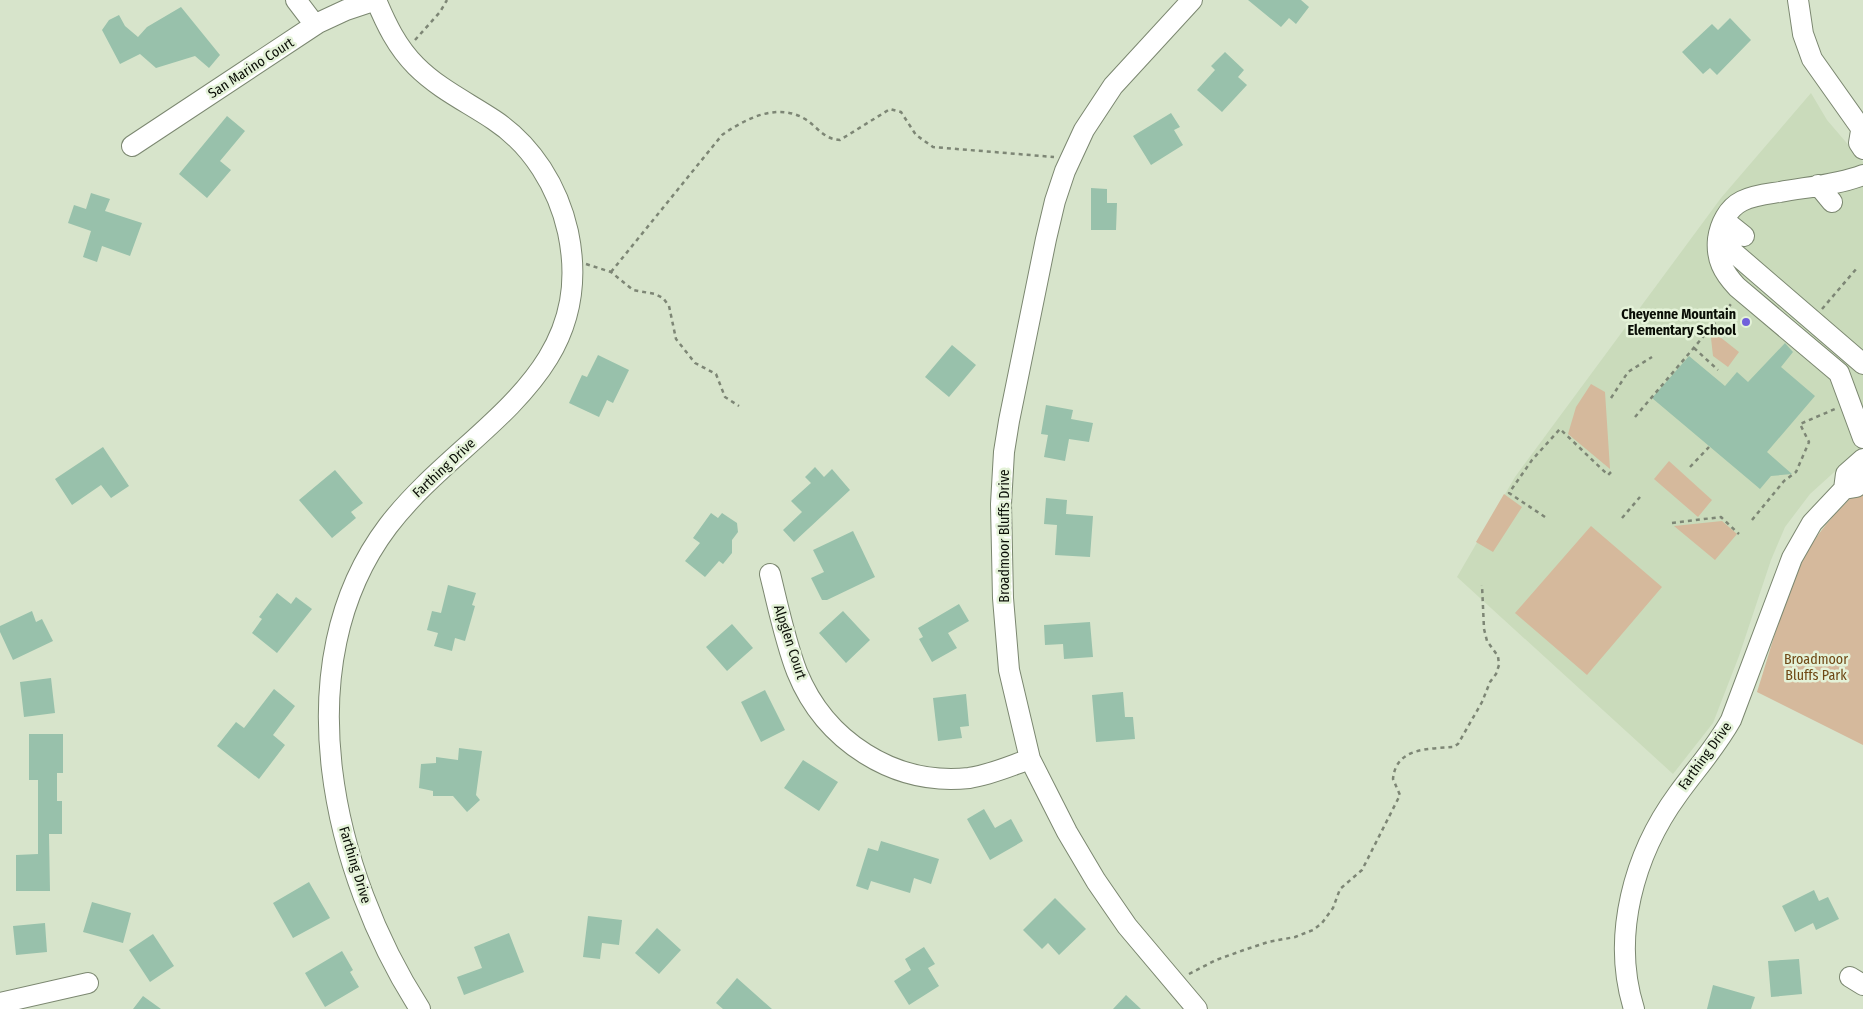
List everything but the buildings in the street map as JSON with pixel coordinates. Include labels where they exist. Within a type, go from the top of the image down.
[{"type":"street","points":[[296,0],[315,25]]},
{"type":"street","name":"San Marino Court","points":[[132,146],[315,25],[346,10],[376,0]]},
{"type":"street","name":"Farthing Drive","points":[[376,0],[394,38],[404,52],[443,90],[495,121],[522,142],[532,154],[555,193],[562,211],[571,258],[571,285],[567,310],[560,335],[548,359],[521,396],[427,481],[387,529],[359,575],[337,633],[330,686],[329,719],[338,802],[350,856],[368,907],[383,943],[420,1009]]},
{"type":"street","name":"Broadmoor Bluffs Drive","points":[[1192,0],[1113,86],[1084,130],[1070,159],[1055,201],[1046,239],[1004,452],[1001,504],[1005,634],[1014,699],[1030,759],[1067,832],[1096,881],[1127,926],[1197,1009]]},
{"type":"street","points":[[1798,0],[1803,34],[1812,59],[1862,137]]},
{"type":"street","points":[[1863,175],[1848,181],[1741,201],[1729,212],[1724,220],[1718,239],[1718,258],[1725,275],[1839,373],[1863,438]]},
{"type":"street","points":[[1818,186],[1832,202]]},
{"type":"street","points":[[1724,220],[1744,236]]},
{"type":"street","points":[[1718,239],[1863,364]]},
{"type":"street","name":"Farthing Drive","points":[[1634,1009],[1630,995],[1626,952],[1628,912],[1632,887],[1647,846],[1662,816],[1717,744],[1731,720],[1792,558],[1812,523],[1844,488],[1846,474],[1863,460]]},
{"type":"street","name":"Farthing Drive","points":[[1844,488],[1856,487],[1863,481]]},
{"type":"street","name":"Alpglen Court","points":[[770,574],[797,673],[820,712],[849,744],[886,766],[930,777],[950,779],[987,774],[1030,759]]},
{"type":"street","points":[[0,1003],[88,983]]},
{"type":"path","points":[[404,52],[440,12],[447,0]]},
{"type":"path","points":[[611,272],[722,136],[742,120],[767,112],[783,113],[804,118],[830,140],[840,140],[890,109],[901,112],[916,135],[933,147],[1070,159]]},
{"type":"path","points":[[571,258],[611,272],[633,290],[655,294],[663,298],[669,306],[676,339],[695,363],[716,374],[725,397],[739,406]]},
{"type":"path","points":[[1634,417],[1736,298]]},
{"type":"path","points":[[1694,348],[1718,370]]},
{"type":"path","points":[[1611,398],[1628,372],[1652,357]]},
{"type":"path","points":[[1752,520],[1784,481],[1796,472],[1809,442],[1800,424],[1850,401]]},
{"type":"path","points":[[1545,517],[1509,493],[1532,460],[1560,429],[1608,475],[1612,471]]},
{"type":"path","points":[[1690,467],[1709,446]]},
{"type":"path","points":[[1622,518],[1640,497]]},
{"type":"path","points":[[1672,523],[1721,517],[1739,534]]},
{"type":"path","points":[[1176,984],[1194,970],[1216,960],[1268,942],[1295,937],[1313,930],[1333,908],[1340,889],[1365,866],[1381,830],[1396,805],[1400,795],[1393,779],[1398,761],[1410,753],[1454,747],[1458,744],[1496,674],[1499,665],[1498,656],[1487,641],[1484,629],[1482,585]]},
{"type":"shaded area","name":"Cheyenne Mountain Elementary School","points":[[1811,93],[1827,120],[1863,162],[1863,446],[1810,494],[1785,527],[1771,560],[1739,656],[1713,723],[1673,774],[1457,577],[1515,477],[1721,198]]},
{"type":"green space","points":[[1710,329],[1739,352],[1728,367],[1713,356]]},
{"type":"green space","points":[[1591,384],[1605,392],[1610,469],[1568,434],[1576,407]]},
{"type":"green space","points":[[1669,461],[1712,500],[1698,517],[1654,479]]},
{"type":"green space","name":"Broadmoor Bluffs Park","points":[[1863,486],[1863,745],[1757,692],[1785,603],[1798,569],[1825,526],[1839,509]]},
{"type":"green space","points":[[1504,494],[1522,507],[1493,552],[1476,542]]},
{"type":"green space","points":[[1722,521],[1737,534],[1715,560],[1674,526]]},
{"type":"green space","points":[[1591,526],[1662,587],[1587,675],[1515,613]]},
{"type":"place","name":"Cheyenne Mountain Elementary School","points":[[1746,322]]}]
